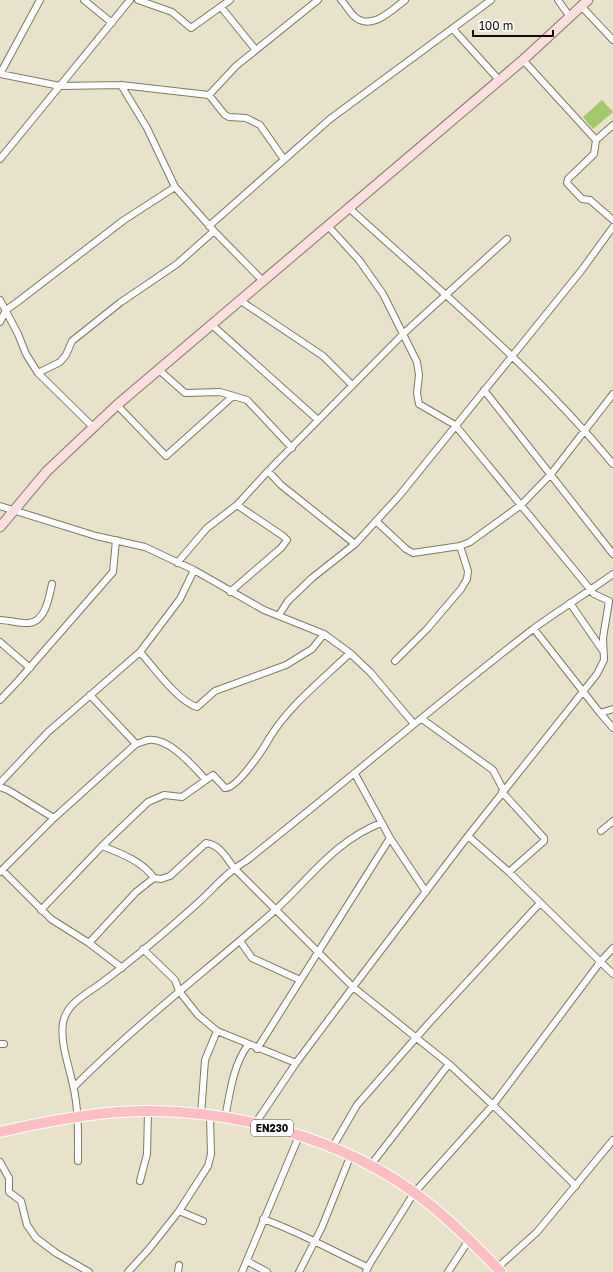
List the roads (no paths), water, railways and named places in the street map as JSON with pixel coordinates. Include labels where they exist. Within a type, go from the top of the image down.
[{"type":"main road","name":"EN230","points":[[0,1132],[78,1117],[119,1112],[148,1112],[225,1118],[255,1124],[299,1136],[332,1148],[370,1166],[414,1193],[469,1240],[499,1270]]},
{"type":"street","points":[[40,0],[0,74],[60,86],[121,85],[209,95],[225,115],[229,117],[246,118],[260,125],[283,158]]},
{"type":"street","points":[[84,0],[112,24]]},
{"type":"street","points":[[0,159],[112,24],[130,0]]},
{"type":"street","points":[[138,0],[172,12],[191,28],[225,3],[255,50]]},
{"type":"street","points":[[209,95],[236,66],[318,0]]},
{"type":"street","points":[[341,0],[354,16],[366,22],[374,22],[405,0]]},
{"type":"street","points":[[209,226],[283,158],[330,119],[491,0]]},
{"type":"street","points":[[558,0],[570,17]]},
{"type":"street","points":[[0,527],[47,471],[117,405],[523,60],[585,3],[613,40]]},
{"type":"street","points":[[453,29],[499,80]]},
{"type":"street","points":[[523,60],[596,140]]},
{"type":"street","points":[[121,85],[147,128],[175,187],[209,226],[263,280]]},
{"type":"street","points":[[613,125],[596,140],[594,154],[568,179],[567,183],[582,198],[590,200],[613,220]]},
{"type":"street","points":[[0,322],[6,310],[124,220],[175,187]]},
{"type":"street","points":[[349,208],[511,356],[585,430],[613,464]]},
{"type":"street","points":[[255,1124],[296,1063],[352,987],[468,836],[584,692],[603,664],[603,651],[611,602],[594,594],[455,425],[419,404],[417,394],[419,368],[383,294],[359,260],[328,226]]},
{"type":"street","points":[[279,615],[288,601],[312,578],[355,544],[399,496],[511,356],[582,271],[613,227]]},
{"type":"street","points":[[38,373],[64,359],[72,340],[121,302],[176,264],[214,231]]},
{"type":"street","points":[[177,563],[207,528],[237,506],[268,471],[403,334],[507,239]]},
{"type":"street","points":[[0,300],[26,354],[38,373],[94,428]]},
{"type":"street","points":[[241,301],[323,356],[352,385]]},
{"type":"street","points":[[212,325],[318,420]]},
{"type":"street","points":[[159,370],[185,393],[220,392],[247,400],[292,448]]},
{"type":"street","points":[[484,390],[613,554]]},
{"type":"street","points":[[376,521],[406,549],[413,552],[460,546],[481,534],[521,505],[551,474],[613,394]]},
{"type":"street","points":[[117,405],[166,456],[233,396]]},
{"type":"street","points":[[268,471],[281,486],[355,544]]},
{"type":"street","points":[[0,506],[144,547],[194,570],[230,592],[264,610],[324,634],[350,653],[371,673],[414,724]]},
{"type":"street","points":[[230,592],[281,548],[287,540],[237,506]]},
{"type":"street","points":[[0,700],[30,668],[113,572],[116,540]]},
{"type":"street","points":[[395,661],[427,629],[461,589],[467,579],[468,572],[460,546]]},
{"type":"street","points":[[0,783],[48,732],[140,652],[180,599],[194,570]]},
{"type":"street","points":[[78,1161],[78,1117],[74,1087],[66,1062],[63,1024],[65,1016],[74,1003],[122,968],[200,900],[234,868],[246,861],[356,774],[414,724],[534,628],[613,574]]},
{"type":"street","points":[[0,620],[30,623],[35,620],[47,606],[52,584]]},
{"type":"street","points":[[570,604],[603,651]]},
{"type":"street","points":[[534,628],[613,728]]},
{"type":"street","points":[[140,652],[174,690],[191,705],[197,707],[215,691],[286,665],[312,649],[324,634]]},
{"type":"street","points":[[0,642],[30,668]]},
{"type":"street","points":[[41,910],[102,846],[148,802],[164,795],[182,796],[215,775],[225,788],[232,786],[258,757],[280,723],[296,705],[350,653]]},
{"type":"street","points":[[90,695],[136,744]]},
{"type":"street","points":[[600,713],[613,709]]},
{"type":"street","points":[[422,718],[493,770],[503,792],[544,836],[544,840],[509,872]]},
{"type":"street","points":[[122,968],[89,943],[51,919],[1,871],[54,818],[136,744],[149,740],[172,747],[206,780]]},
{"type":"street","points":[[356,774],[380,823],[426,892]]},
{"type":"street","points":[[0,787],[8,790],[54,818]]},
{"type":"street","points":[[601,831],[613,821]]},
{"type":"street","points":[[74,1087],[101,1058],[276,910],[319,865],[350,838],[380,823]]},
{"type":"street","points":[[468,836],[509,872],[613,974]]},
{"type":"street","points":[[257,1049],[390,838]]},
{"type":"street","points":[[89,943],[136,892],[154,878],[161,879],[170,876],[206,843],[216,846],[222,851],[234,868],[352,987],[449,1064],[576,1186]]},
{"type":"street","points":[[102,846],[140,864],[150,872],[154,878]]},
{"type":"street","points":[[332,1148],[357,1105],[434,1017],[540,903]]},
{"type":"street","points":[[240,941],[252,958],[300,980]]},
{"type":"street","points":[[263,1220],[299,1233],[367,1270],[414,1193],[493,1105],[601,961],[613,948]]},
{"type":"street","points":[[143,950],[175,980],[179,991],[198,1015],[217,1031],[257,1049],[296,1063]]},
{"type":"street","points":[[128,1272],[149,1249],[179,1211],[210,1160],[206,1116],[206,1060],[217,1031]]},
{"type":"street","points":[[225,1118],[235,1070],[241,1054],[248,1045]]},
{"type":"street","points":[[370,1166],[449,1064]]},
{"type":"street","points":[[140,1181],[147,1154],[148,1112]]},
{"type":"street","points":[[242,1272],[299,1136]]},
{"type":"street","points":[[499,1270],[537,1232],[613,1140]]},
{"type":"street","points":[[299,1272],[315,1242],[350,1157]]},
{"type":"street","points":[[0,1162],[9,1178],[9,1192],[21,1201],[28,1225],[36,1238],[56,1253],[89,1272]]},
{"type":"street","points":[[179,1211],[203,1221]]},
{"type":"street","points":[[448,1272],[469,1240]]},
{"type":"street","points":[[247,1261],[267,1272]]},
{"type":"street","points":[[178,1272],[179,1264]]}]
